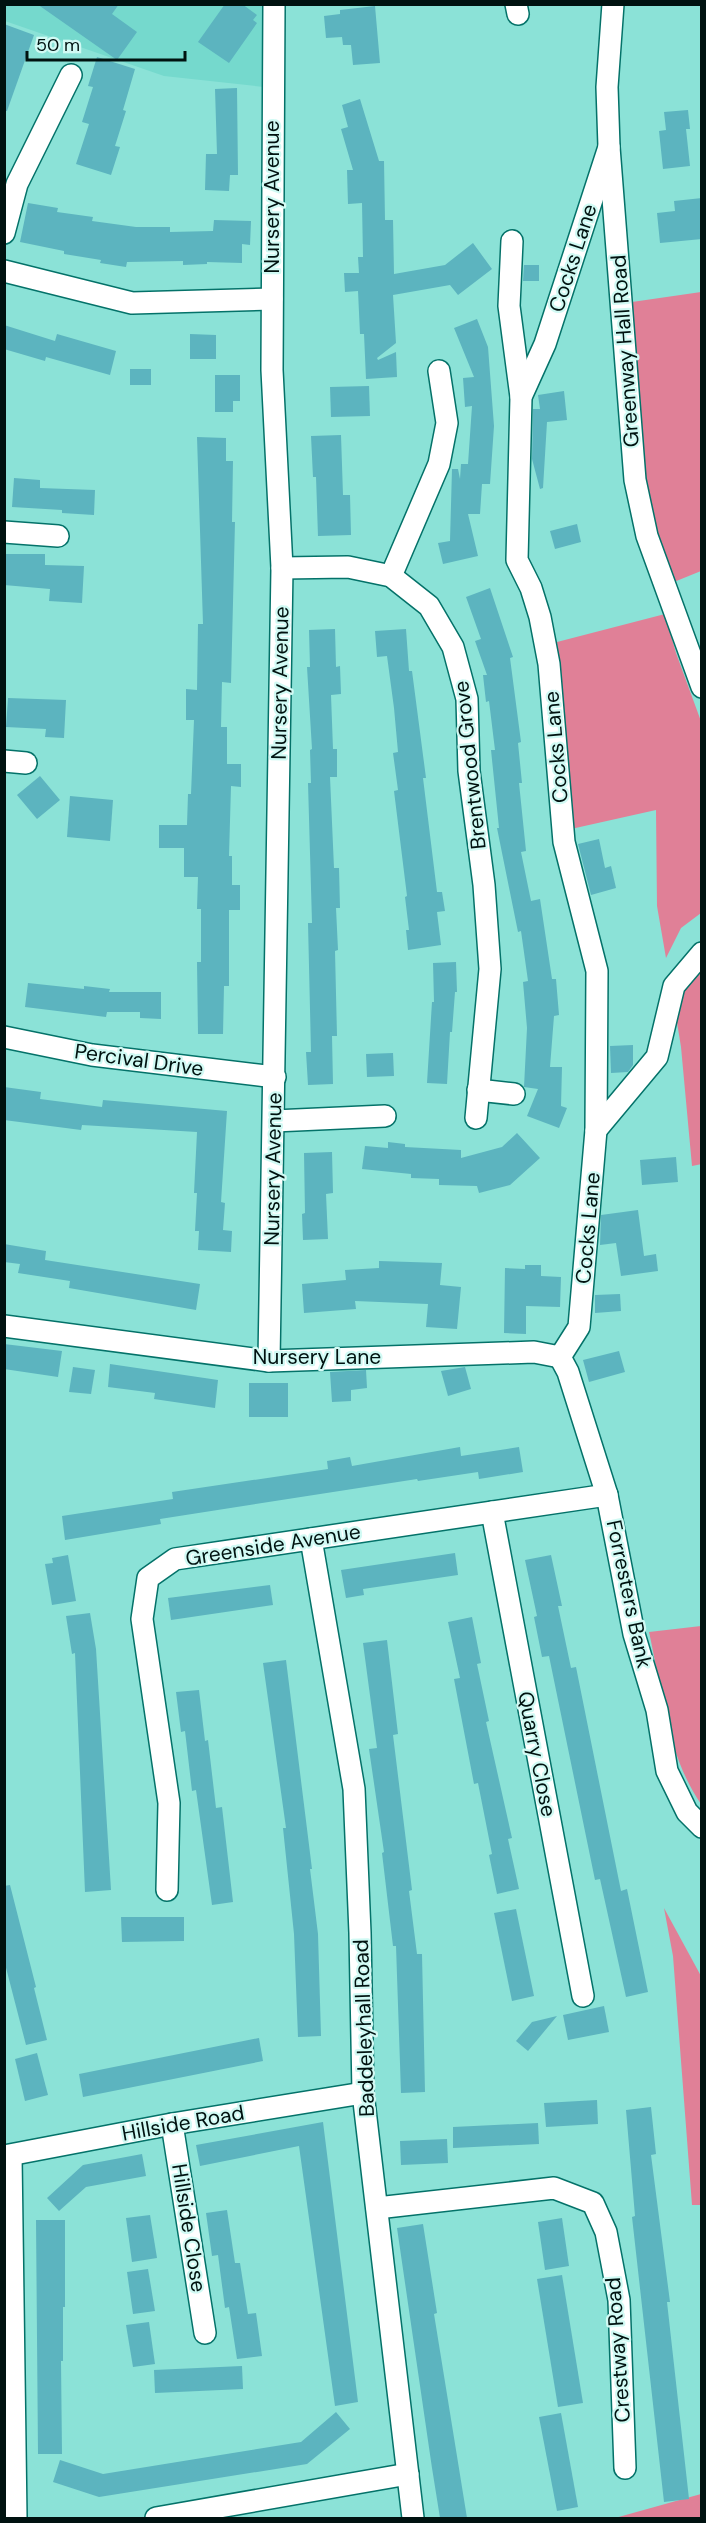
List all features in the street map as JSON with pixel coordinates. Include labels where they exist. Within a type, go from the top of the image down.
[{"type":"street","name":"Nursery Avenue","points":[[269,1361],[282,568],[272,370],[274,4]]},
{"type":"street","name":"Greenway Hall Road","points":[[613,4],[607,87],[609,147],[635,480],[647,536],[702,687]]},
{"type":"street","points":[[4,233],[17,184],[71,75]]},
{"type":"street","name":"Cocks Lane","points":[[560,1357],[579,1327],[596,1130],[597,971],[564,842],[549,664],[540,617],[531,588],[517,560],[521,397],[545,344],[609,147]]},
{"type":"street","points":[[512,242],[509,306],[521,397]]},
{"type":"street","points":[[4,271],[132,303],[272,299]]},
{"type":"street","points":[[391,576],[439,464],[447,423],[439,371]]},
{"type":"street","points":[[4,532],[58,536]]},
{"type":"street","name":"Brentwood Grove","points":[[282,568],[348,567],[391,576],[429,606],[453,647],[467,699],[469,771],[484,885],[490,969],[476,1118]]},
{"type":"street","points":[[4,761],[26,763]]},
{"type":"street","points":[[596,1130],[657,1057],[674,986],[702,953]]},
{"type":"street","name":"Percival Drive","points":[[4,1037],[92,1055],[274,1077]]},
{"type":"street","points":[[478,1090],[514,1094]]},
{"type":"street","points":[[274,1120],[385,1116]]},
{"type":"street","name":"Nursery Lane","points":[[4,1326],[269,1361],[534,1352],[560,1357]]},
{"type":"street","name":"Forresters Bank","points":[[560,1357],[568,1372],[607,1494],[634,1634],[657,1710],[667,1771],[687,1812],[702,1827]]},
{"type":"street","name":"Greenside Avenue","points":[[167,1890],[169,1803],[142,1619],[148,1578],[175,1560],[607,1494]]},
{"type":"street","name":"Quarry Close","points":[[492,1512],[583,1996]]},
{"type":"street","name":"Baddeleyhall Road","points":[[311,1539],[354,1789],[363,2093],[413,2518]]},
{"type":"street","name":"Hillside Road","points":[[8,2156],[172,2124],[363,2093]]},
{"type":"street","name":"Hillside Close","points":[[172,2124],[205,2333]]},
{"type":"street","points":[[8,2156],[16,2518]]},
{"type":"street","name":"Crestway Road","points":[[377,2208],[554,2188],[593,2203],[606,2232],[619,2300],[625,2468]]},
{"type":"street","points":[[156,2518],[184,2516],[408,2474]]},
{"type":"shaded area","points":[[5,5],[266,5],[264,87],[164,76],[5,21]]},
{"type":"shaded area","points":[[701,292],[701,571],[669,584],[641,466],[632,302]]},
{"type":"shaded area","points":[[665,614],[676,653],[702,724],[701,913],[681,928],[666,958],[657,906],[656,810],[571,829],[557,642]]},
{"type":"shaded area","points":[[701,964],[702,1164],[692,1166],[681,1047],[674,1004]]},
{"type":"shaded area","points":[[701,1626],[701,1804],[680,1765],[673,1743],[649,1632]]},
{"type":"shaded area","points":[[664,1908],[701,1976],[701,2205],[692,2205],[673,1956]]},
{"type":"shaded area","points":[[701,2494],[701,2518],[615,2518]]},
{"type":"building","points":[[37,4],[119,4],[112,14],[137,32],[117,60]]},
{"type":"building","points":[[225,4],[242,4],[257,15],[253,20],[257,23],[229,63],[198,42]]},
{"type":"building","points":[[375,6],[380,63],[353,65],[351,45],[343,45],[342,37],[326,38],[324,16],[340,14],[340,10]]},
{"type":"building","points":[[4,24],[34,35],[7,111],[4,111]]},
{"type":"building","points":[[97,57],[135,69],[123,110],[126,111],[115,146],[120,147],[111,175],[76,164],[89,124],[82,122],[93,87],[88,86]]},
{"type":"building","points":[[237,88],[238,175],[230,175],[229,191],[205,190],[206,154],[217,154],[215,89]]},
{"type":"building","points":[[360,99],[379,161],[384,161],[385,220],[393,220],[394,274],[445,265],[473,243],[492,269],[458,295],[450,285],[393,295],[396,343],[377,358],[378,360],[396,352],[397,377],[366,379],[364,334],[360,334],[358,291],[345,292],[344,273],[359,273],[358,257],[363,257],[362,203],[348,204],[347,170],[353,170],[341,129],[348,127],[342,105]]},
{"type":"building","points":[[688,110],[690,129],[686,129],[690,166],[663,169],[659,131],[666,130],[664,112]]},
{"type":"building","points":[[702,198],[702,239],[660,243],[657,213],[675,211],[674,201]]},
{"type":"building","points":[[28,203],[58,208],[57,212],[93,217],[92,221],[136,227],[170,227],[170,232],[213,231],[214,220],[251,221],[250,245],[242,244],[242,263],[207,262],[207,264],[183,265],[183,261],[127,262],[126,267],[100,263],[101,260],[64,254],[64,251],[20,242]]},
{"type":"building","points":[[524,265],[539,265],[539,281],[523,281]]},
{"type":"building","points":[[477,319],[488,347],[494,426],[490,484],[482,484],[480,514],[468,514],[478,556],[443,564],[438,543],[450,541],[452,469],[458,469],[460,479],[461,464],[468,464],[472,406],[465,407],[463,378],[474,377],[454,328]]},
{"type":"building","points":[[4,325],[55,341],[57,334],[116,351],[110,375],[46,357],[45,361],[4,349]]},
{"type":"building","points":[[190,334],[216,335],[216,359],[190,359]]},
{"type":"building","points":[[130,369],[151,369],[151,385],[130,385]]},
{"type":"building","points":[[215,375],[240,375],[240,401],[233,401],[233,412],[215,412]]},
{"type":"building","points":[[369,386],[370,416],[331,417],[330,387]]},
{"type":"building","points":[[564,391],[567,420],[547,422],[543,488],[540,489],[532,459],[533,409],[540,409],[538,395]]},
{"type":"building","points":[[341,435],[343,495],[350,495],[351,535],[318,536],[316,477],[313,477],[311,436]]},
{"type":"building","points":[[197,437],[226,438],[226,461],[233,461],[232,522],[235,522],[231,683],[222,682],[221,727],[227,727],[227,764],[241,764],[241,787],[231,786],[229,856],[232,856],[232,885],[240,885],[240,910],[229,910],[229,986],[224,986],[223,1034],[198,1034],[197,962],[201,962],[201,909],[197,909],[198,877],[184,877],[184,848],[159,848],[159,825],[187,825],[188,794],[191,794],[194,720],[186,720],[186,689],[197,690],[198,624],[203,624]]},
{"type":"building","points":[[14,478],[40,480],[40,488],[95,490],[94,515],[62,513],[62,510],[12,507]]},
{"type":"building","points":[[577,524],[581,542],[555,549],[550,531]]},
{"type":"building","points":[[4,554],[45,554],[45,565],[84,566],[82,603],[49,601],[50,589],[4,585]]},
{"type":"building","points":[[490,588],[513,657],[510,658],[521,742],[518,743],[522,783],[519,783],[526,851],[521,852],[531,901],[540,899],[552,979],[556,979],[559,1015],[554,1016],[550,1067],[562,1067],[561,1106],[567,1108],[559,1128],[527,1116],[538,1089],[524,1087],[527,1028],[523,982],[528,981],[521,931],[518,932],[497,828],[499,828],[491,750],[495,750],[489,701],[486,702],[483,675],[487,675],[475,641],[481,639],[466,597]]},
{"type":"building","points":[[335,629],[336,667],[340,666],[341,694],[331,695],[333,749],[337,749],[337,777],[330,777],[334,868],[339,868],[340,908],[336,908],[338,950],[335,951],[337,1036],[332,1036],[333,1084],[308,1085],[306,1052],[311,1052],[308,923],[312,923],[308,783],[311,783],[310,750],[312,749],[307,667],[310,667],[309,630]]},
{"type":"building","points":[[406,629],[409,671],[412,671],[426,778],[423,778],[437,892],[442,892],[445,911],[437,912],[441,945],[408,950],[406,930],[409,930],[405,897],[407,896],[394,791],[398,790],[393,753],[398,752],[394,708],[387,656],[377,657],[375,631]]},
{"type":"building","points":[[8,698],[66,700],[64,738],[45,737],[46,729],[6,727]]},
{"type":"building","points":[[40,776],[60,800],[37,819],[17,795]]},
{"type":"building","points":[[70,796],[113,800],[110,841],[67,837]]},
{"type":"building","points":[[599,839],[605,868],[611,866],[616,888],[591,895],[578,844]]},
{"type":"building","points":[[456,962],[457,992],[455,992],[452,1032],[450,1032],[447,1084],[427,1083],[432,1002],[434,1002],[433,963]]},
{"type":"building","points":[[28,983],[84,989],[84,986],[110,989],[109,992],[161,992],[161,1019],[140,1018],[140,1012],[107,1012],[106,1017],[25,1007]]},
{"type":"building","points":[[633,1045],[633,1065],[628,1072],[611,1073],[610,1046]]},
{"type":"building","points":[[393,1053],[394,1076],[367,1077],[366,1054]]},
{"type":"building","points":[[4,1087],[41,1092],[40,1099],[102,1107],[103,1100],[227,1111],[221,1202],[225,1203],[223,1230],[232,1231],[231,1252],[198,1250],[199,1231],[195,1231],[197,1193],[194,1193],[197,1132],[82,1125],[81,1130],[4,1120]]},
{"type":"building","points":[[517,1133],[540,1158],[510,1185],[479,1193],[477,1186],[439,1185],[439,1179],[411,1178],[411,1174],[362,1169],[365,1146],[388,1148],[388,1142],[405,1144],[405,1147],[461,1150],[461,1158],[502,1147]]},
{"type":"building","points":[[332,1152],[333,1193],[326,1194],[328,1239],[303,1240],[304,1153]]},
{"type":"building","points":[[676,1157],[678,1182],[642,1185],[640,1160]]},
{"type":"building","points":[[638,1210],[644,1256],[656,1254],[658,1271],[621,1276],[616,1243],[600,1245],[601,1215]]},
{"type":"building","points":[[4,1244],[46,1251],[45,1260],[200,1284],[196,1310],[69,1288],[70,1281],[18,1273],[20,1264],[4,1262]]},
{"type":"building","points":[[379,1261],[442,1263],[440,1285],[461,1287],[457,1329],[426,1327],[428,1304],[355,1301],[356,1309],[304,1313],[302,1284],[346,1280],[345,1270],[379,1268]]},
{"type":"building","points":[[525,1265],[541,1265],[541,1276],[561,1277],[560,1307],[526,1306],[526,1334],[504,1333],[505,1268],[525,1269]]},
{"type":"building","points":[[620,1294],[621,1311],[595,1313],[595,1295]]},
{"type":"building","points":[[4,1344],[62,1351],[58,1377],[4,1369]]},
{"type":"building","points":[[619,1351],[625,1372],[589,1382],[583,1360]]},
{"type":"building","points":[[110,1364],[218,1380],[215,1408],[154,1399],[155,1393],[108,1387]]},
{"type":"building","points":[[73,1367],[95,1370],[91,1394],[69,1392]]},
{"type":"building","points":[[465,1367],[471,1389],[448,1396],[441,1371]]},
{"type":"building","points":[[366,1370],[367,1388],[351,1390],[351,1401],[332,1402],[330,1372]]},
{"type":"building","points":[[249,1383],[288,1383],[288,1417],[249,1417]]},
{"type":"building","points":[[460,1447],[461,1456],[519,1447],[523,1472],[479,1479],[478,1472],[418,1481],[417,1479],[160,1519],[161,1524],[65,1540],[62,1516],[173,1499],[172,1492],[328,1469],[327,1461],[350,1457],[352,1466]]},
{"type":"building","points":[[455,1553],[458,1575],[363,1589],[364,1595],[346,1598],[341,1570]]},
{"type":"building","points":[[68,1555],[76,1601],[52,1605],[45,1564],[53,1563],[52,1558]]},
{"type":"building","points":[[551,1555],[562,1606],[558,1606],[571,1668],[576,1667],[621,1891],[627,1889],[648,1992],[626,1997],[600,1879],[595,1880],[549,1656],[542,1657],[534,1617],[537,1616],[525,1560]]},
{"type":"building","points":[[270,1585],[273,1605],[171,1620],[168,1598]]},
{"type":"building","points":[[90,1613],[96,1649],[111,1890],[85,1892],[75,1653],[72,1654],[66,1616]]},
{"type":"building","points":[[472,1617],[481,1663],[477,1664],[489,1721],[486,1722],[512,1838],[508,1839],[519,1889],[497,1894],[489,1855],[492,1854],[478,1783],[474,1784],[454,1679],[460,1678],[448,1622]]},
{"type":"building","points":[[387,1640],[398,1734],[393,1735],[412,1890],[409,1891],[417,1954],[422,1954],[425,2092],[401,2093],[396,1946],[393,1946],[382,1853],[384,1852],[369,1749],[377,1748],[363,1643]]},
{"type":"building","points":[[286,1660],[312,1869],[310,1869],[318,1934],[321,2036],[298,2037],[294,1934],[283,1828],[286,1828],[263,1663]]},
{"type":"building","points":[[199,1690],[216,1808],[222,1807],[233,1902],[212,1905],[196,1790],[192,1791],[185,1731],[181,1732],[176,1692]]},
{"type":"building","points":[[10,1885],[47,2040],[26,2045],[4,1960],[4,1886]]},
{"type":"building","points":[[516,1909],[534,1996],[512,2001],[494,1913]]},
{"type":"building","points":[[121,1917],[184,1917],[184,1941],[122,1942]]},
{"type":"building","points":[[604,2006],[609,2032],[568,2040],[563,2015]]},
{"type":"building","points":[[557,2016],[528,2051],[516,2041],[532,2022]]},
{"type":"building","points":[[259,2038],[263,2061],[83,2097],[79,2074]]},
{"type":"building","points":[[37,2053],[48,2095],[25,2101],[15,2059]]},
{"type":"building","points":[[597,2100],[598,2124],[546,2127],[544,2103]]},
{"type":"building","points":[[651,2107],[656,2154],[651,2155],[670,2302],[667,2302],[689,2499],[664,2502],[632,2217],[635,2216],[626,2110]]},
{"type":"building","points":[[323,2122],[358,2402],[335,2406],[299,2146],[200,2166],[196,2145]]},
{"type":"building","points":[[538,2123],[539,2144],[453,2148],[453,2127]]},
{"type":"building","points":[[447,2139],[448,2163],[401,2165],[400,2141]]},
{"type":"building","points":[[142,2154],[146,2176],[86,2187],[59,2211],[47,2198],[83,2165]]},
{"type":"building","points":[[227,2210],[235,2263],[240,2263],[248,2314],[256,2313],[262,2356],[237,2359],[229,2307],[225,2308],[218,2255],[212,2256],[206,2213]]},
{"type":"building","points":[[150,2215],[157,2258],[132,2262],[126,2218]]},
{"type":"building","points":[[562,2218],[569,2266],[545,2270],[538,2222]]},
{"type":"building","points":[[36,2220],[65,2220],[65,2307],[63,2307],[63,2361],[61,2361],[62,2454],[38,2454]]},
{"type":"building","points":[[423,2224],[437,2313],[434,2314],[467,2518],[440,2518],[432,2468],[397,2228]]},
{"type":"building","points":[[148,2269],[155,2311],[133,2314],[127,2272]]},
{"type":"building","points":[[562,2275],[583,2403],[558,2407],[537,2279]]},
{"type":"building","points":[[149,2322],[155,2364],[133,2367],[126,2325]]},
{"type":"building","points":[[242,2366],[243,2389],[155,2393],[154,2370]]},
{"type":"building","points":[[336,2412],[350,2429],[307,2464],[99,2497],[53,2482],[60,2460],[103,2474],[301,2442]]},
{"type":"building","points":[[561,2413],[578,2507],[557,2511],[539,2417]]}]
